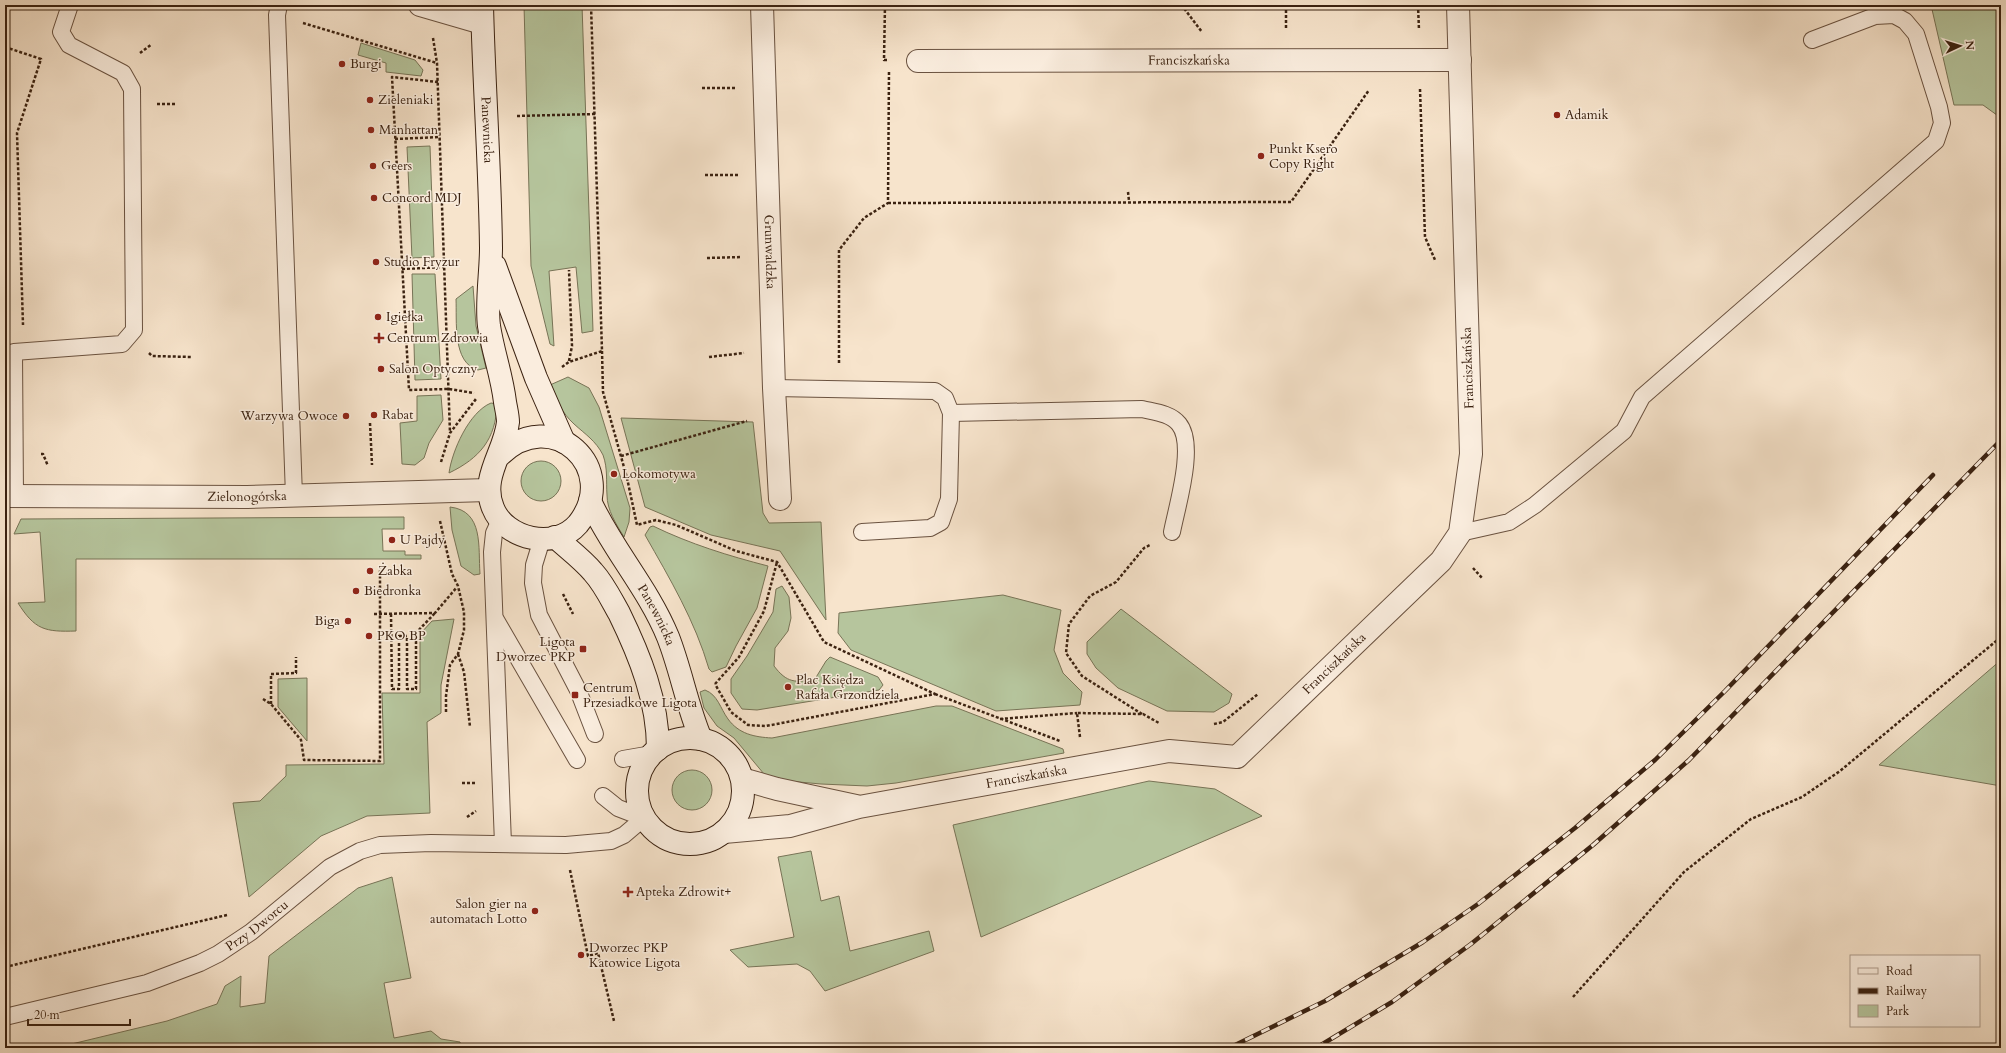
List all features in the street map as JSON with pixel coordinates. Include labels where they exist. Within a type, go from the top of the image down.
[{"type":"street","points":[[420,5],[482,14]]},
{"type":"street","name":"Grunwaldzka","points":[[762,5],[774,388],[780,499]]},
{"type":"street","name":"Franciszkańska","points":[[724,832],[790,826],[859,806],[1169,751],[1237,757],[1441,561],[1460,533],[1471,454],[1458,5]]},
{"type":"street","name":"Panewnicka","points":[[482,14],[491,254],[489,325],[503,387],[508,421],[499,456]]},
{"type":"street","name":"Franciszkańska","points":[[918,61],[1460,60]]},
{"type":"street","name":"Panewnicka","points":[[491,254],[536,378],[564,442]]},
{"type":"street","name":"Panewnicka","points":[[536,436],[550,437],[564,442],[576,449],[584,460],[590,474],[592,488],[590,502],[584,515],[576,526],[548,538],[526,537],[512,531],[500,520],[492,508],[488,490],[492,468],[499,456],[509,446],[522,439],[536,436]]},
{"type":"street","name":"Zielonogórska","points":[[10,496],[247,497],[488,490]]},
{"type":"street","name":"Panewnicka","points":[[590,502],[601,525],[644,590],[668,637],[690,714],[701,739]]},
{"type":"street","points":[[548,538],[593,572],[609,594],[631,637],[644,672],[658,729],[658,749]]},
{"type":"street","points":[[679,739],[701,739],[712,742],[725,751],[736,764],[742,779],[743,795],[739,811],[724,832],[702,842],[686,843],[662,836],[644,818],[640,807],[638,781],[642,768],[651,754],[664,744],[679,739]]},
{"type":"street","points":[[742,779],[777,789],[859,806]]},
{"type":"lane","points":[[10,496],[14,352],[122,344],[134,330],[132,89],[123,73],[69,45],[61,32],[70,5]]},
{"type":"lane","points":[[278,10],[294,496]]},
{"type":"lane","points":[[1460,533],[1509,522],[1535,505],[1624,431],[1642,397],[1936,141],[1942,123],[1939,106],[1916,34],[1905,21],[1894,15],[1875,16],[1812,40]]},
{"type":"lane","points":[[774,388],[935,391],[946,398],[951,413],[949,499],[941,522],[930,528],[862,532]]},
{"type":"lane","points":[[951,413],[1142,409],[1165,414],[1178,423],[1186,439],[1187,455],[1172,532]]},
{"type":"lane","points":[[500,520],[494,533],[492,552],[503,844]]},
{"type":"lane","points":[[548,538],[534,565],[533,582],[538,615],[578,690],[595,734]]},
{"type":"lane","points":[[495,619],[577,760]]},
{"type":"lane","points":[[623,759],[646,755],[658,749]]},
{"type":"lane","points":[[603,796],[618,808],[644,818]]},
{"type":"lane","name":"Przy Dworcu","points":[[5,1017],[147,983],[206,960],[218,954],[251,932],[330,867],[360,851],[380,845],[405,843],[566,845],[611,841],[624,835],[644,818]]},
{"type":"path","points":[[591,5],[603,392],[621,456],[637,525],[636,533]]},
{"type":"path","points":[[885,5],[884,60],[918,61]]},
{"type":"path","points":[[1158,5],[1158,8],[1183,7],[1225,60]]},
{"type":"path","points":[[1286,5],[1286,33]]},
{"type":"path","points":[[1418,5],[1425,237],[1438,267]]},
{"type":"path","points":[[278,10],[437,63],[450,433]]},
{"type":"path","points":[[5,47],[41,59],[17,133],[24,351]]},
{"type":"path","points":[[888,203],[890,60]]},
{"type":"path","points":[[840,390],[839,250],[864,218],[888,203],[1129,201],[1291,202],[1390,60]]},
{"type":"path","points":[[438,82],[392,77],[409,390],[449,389],[476,393]]},
{"type":"path","points":[[517,116],[595,114]]},
{"type":"path","points":[[395,138],[440,136]]},
{"type":"path","points":[[1128,192],[1129,201]]},
{"type":"path","points":[[707,258],[770,257]]},
{"type":"path","points":[[402,268],[444,267]]},
{"type":"path","points":[[569,270],[572,346],[569,362],[602,351]]},
{"type":"path","points":[[126,339],[152,356],[192,357]]},
{"type":"path","points":[[709,357],[773,350]]},
{"type":"path","points":[[370,424],[372,472]]},
{"type":"path","points":[[621,456],[665,444]]},
{"type":"path","points":[[637,525],[656,520],[676,525],[736,550],[777,562],[824,642],[935,694],[998,719],[1066,743]]},
{"type":"path","points":[[1163,725],[1082,676],[1066,653],[1069,624],[1090,596],[1116,582],[1144,548],[1172,532]]},
{"type":"path","points":[[715,684],[739,657],[764,611],[777,562]]},
{"type":"path","points":[[263,699],[271,704],[301,740],[304,760],[380,761],[380,567]]},
{"type":"path","points":[[1473,568],[1482,578]]},
{"type":"path","points":[[391,614],[392,689],[399,689],[400,636],[407,636],[407,689],[416,689],[416,633],[458,586],[464,612],[464,630],[458,654],[450,665],[446,713]]},
{"type":"path","points":[[560,588],[573,614]]},
{"type":"path","points":[[374,614],[435,613]]},
{"type":"path","points":[[1573,996],[1684,872],[1751,819],[1802,797],[1840,771],[2001,637]]},
{"type":"path","points":[[271,704],[271,674],[296,673],[296,657]]},
{"type":"path","points":[[708,680],[715,684],[730,712],[748,725],[766,726],[935,694]]},
{"type":"path","points":[[1211,725],[1223,722],[1261,691]]},
{"type":"path","points":[[998,719],[1077,713],[1143,714]]},
{"type":"path","points":[[1077,713],[1080,741]]},
{"type":"path","points":[[459,817],[466,817]]},
{"type":"path","points":[[566,845],[588,956],[598,953],[614,1021]]},
{"type":"path","points":[[5,967],[230,914]]},
{"type":"green space","points":[[524,5],[582,5],[593,331],[582,333],[576,267],[549,271],[554,346],[550,344],[531,266]]},
{"type":"green space","points":[[1931,5],[2001,5],[2001,118],[1983,105],[1954,105]]},
{"type":"green space","points":[[361,43],[415,60],[423,70],[421,76],[386,72],[386,63],[358,55]]},
{"type":"green space","points":[[430,146],[434,257],[412,258],[407,147]]},
{"type":"green space","points":[[412,274],[435,274],[441,379],[415,380]]},
{"type":"green space","points":[[473,286],[476,326],[486,368],[478,370],[470,366],[464,359],[460,350],[457,329],[456,299]]},
{"type":"green space","points":[[568,377],[589,388],[599,407],[630,508],[629,522],[624,537],[612,517],[607,501],[606,470],[603,455],[594,442],[566,415],[557,401],[550,385]]},
{"type":"green space","points":[[441,395],[443,420],[429,443],[424,458],[415,465],[402,464],[400,423],[417,421],[417,396]]},
{"type":"green space","points":[[491,403],[497,404],[496,416],[490,437],[478,454],[449,473],[458,444],[469,423],[483,408]]},
{"type":"green space","points":[[621,418],[753,422],[763,513],[769,523],[821,522],[826,620],[780,551],[711,535],[645,507]]},
{"type":"green space","points":[[545,461],[552,464],[558,470],[561,481],[560,489],[552,498],[545,501],[537,501],[530,498],[522,489],[521,477],[524,470],[533,462]]},
{"type":"green space","points":[[450,507],[461,510],[469,515],[474,523],[479,542],[480,574],[474,575],[461,566],[452,530]]},
{"type":"green space","points":[[404,517],[404,529],[382,529],[383,551],[405,551],[405,555],[421,555],[421,559],[76,559],[76,631],[56,631],[42,628],[30,619],[18,603],[45,602],[40,532],[14,534],[21,519]]},
{"type":"green space","points":[[653,526],[710,549],[768,566],[757,608],[726,667],[712,672],[709,669],[697,634],[689,617],[673,584],[645,535],[650,527]]},
{"type":"green space","points":[[782,586],[789,597],[791,618],[788,631],[775,648],[774,666],[779,672],[787,679],[797,681],[815,679],[830,657],[878,677],[883,685],[879,690],[757,710],[742,709],[731,693],[731,679],[747,656],[773,612],[776,589]]},
{"type":"green space","points":[[1003,595],[1061,610],[1054,650],[1063,673],[1082,692],[1080,705],[996,711],[851,650],[838,633],[839,613]]},
{"type":"green space","points":[[1121,609],[1232,694],[1229,703],[1214,712],[1167,711],[1118,688],[1096,668],[1087,654],[1087,642]]},
{"type":"green space","points":[[454,619],[441,685],[441,713],[427,722],[430,813],[367,816],[321,836],[249,897],[233,803],[260,801],[286,776],[286,765],[384,764],[382,693],[420,693],[420,634],[432,621]]},
{"type":"green space","points":[[2001,660],[2001,786],[1879,765]]},
{"type":"green space","points":[[307,678],[307,741],[278,707],[278,679]]},
{"type":"green space","points":[[705,690],[716,698],[732,724],[747,734],[753,736],[772,738],[936,706],[952,706],[1063,749],[1064,753],[896,783],[867,786],[777,780],[764,774],[734,738],[717,726],[704,708],[700,692]]},
{"type":"green space","points":[[696,770],[703,773],[709,779],[712,790],[711,798],[703,807],[696,810],[688,810],[681,807],[673,798],[672,786],[675,779],[684,771]]},
{"type":"green space","points":[[1149,781],[1215,789],[1262,816],[981,937],[953,825]]},
{"type":"green space","points":[[811,851],[821,901],[839,896],[850,951],[929,931],[934,951],[825,991],[810,971],[797,964],[748,967],[730,950],[794,937],[778,857]]},
{"type":"green space","points":[[392,877],[411,978],[384,983],[394,1038],[431,1031],[441,1039],[460,1042],[461,1048],[55,1048],[167,1021],[217,1004],[225,986],[241,976],[240,1007],[265,1003],[269,956],[358,888]]},
{"type":"railway","points":[[1316,1048],[1392,1002],[1471,944],[1593,845],[1689,760],[2001,440]]},
{"type":"railway","points":[[1229,1048],[1325,1001],[1423,942],[1478,904],[1575,828],[1655,760],[1725,691],[1933,475]]},
{"type":"place","name":"Burgi","points":[[342,64]]},
{"type":"place","name":"Zieleniaki","points":[[370,100]]},
{"type":"place","name":"Adamik","points":[[1557,115]]},
{"type":"place","name":"Manhattan","points":[[371,130]]},
{"type":"place","name":"Punkt Ksero Copy Right","points":[[1261,156]]},
{"type":"place","name":"Geers","points":[[373,166]]},
{"type":"place","name":"Concord MDJ","points":[[374,198]]},
{"type":"place","name":"Studio Fryzur","points":[[376,262]]},
{"type":"place","name":"Igiełka","points":[[378,317]]},
{"type":"place","name":"Centrum Zdrowia","points":[[379,338]]},
{"type":"place","name":"Salon Optyczny","points":[[381,369]]},
{"type":"place","name":"Rabat","points":[[374,415]]},
{"type":"place","name":"Warzywa Owoce","points":[[346,416]]},
{"type":"place","name":"Lokomotywa","points":[[614,474]]},
{"type":"place","name":"U Pajdy","points":[[392,540]]},
{"type":"place","name":"Żabka","points":[[370,571]]},
{"type":"place","name":"Biedronka","points":[[356,591]]},
{"type":"place","name":"Biga","points":[[348,621]]},
{"type":"place","name":"PKO BP","points":[[369,636]]},
{"type":"place","name":"Ligota Dworzec PKP","points":[[583,649]]},
{"type":"place","name":"Plac Księdza Rafała Grzondziela","points":[[788,687]]},
{"type":"place","name":"Centrum Przesiadkowe Ligota","points":[[575,695]]},
{"type":"place","name":"Apteka Zdrowit+","points":[[628,892]]},
{"type":"place","name":"Salon gier na automatach Lotto","points":[[535,911]]},
{"type":"place","name":"Dworzec PKP Katowice Ligota","points":[[581,955]]}]
